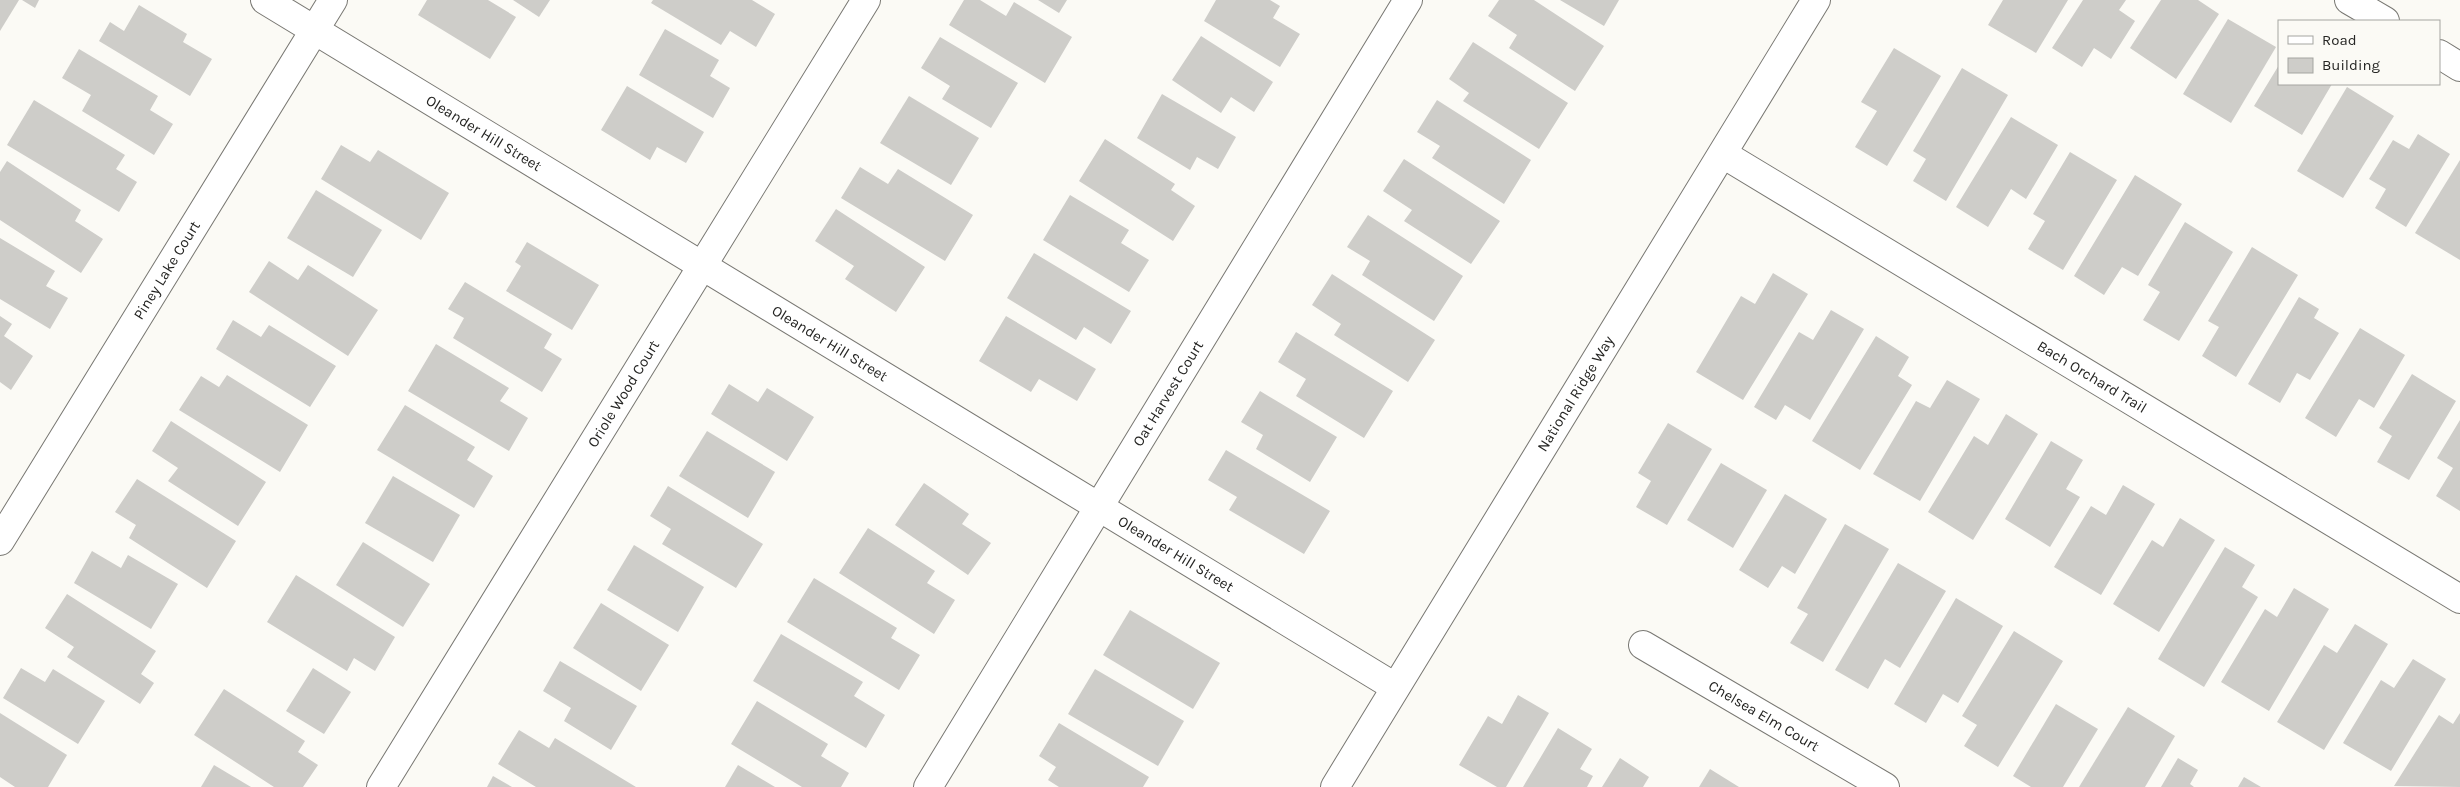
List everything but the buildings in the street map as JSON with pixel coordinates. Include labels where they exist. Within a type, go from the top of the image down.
[{"type":"street","name":"Oleander Hill Street","points":[[265,0],[1098,508],[1396,687]]},
{"type":"street","name":"Piney Lake Court","points":[[0,541],[333,0]]},
{"type":"street","name":"Oriole Wood Court","points":[[380,787],[866,0]]},
{"type":"street","name":"Oat Harvest Court","points":[[928,787],[1408,0]]},
{"type":"street","name":"National Ridge Way","points":[[1334,787],[1816,0]]},
{"type":"street","points":[[2350,0],[2383,20]]},
{"type":"street","points":[[2440,55],[2460,67]]},
{"type":"street","name":"Bach Orchard Trail","points":[[1723,154],[2460,599]]},
{"type":"street","name":"Chelsea Elm Court","points":[[1643,645],[1885,787]]}]
